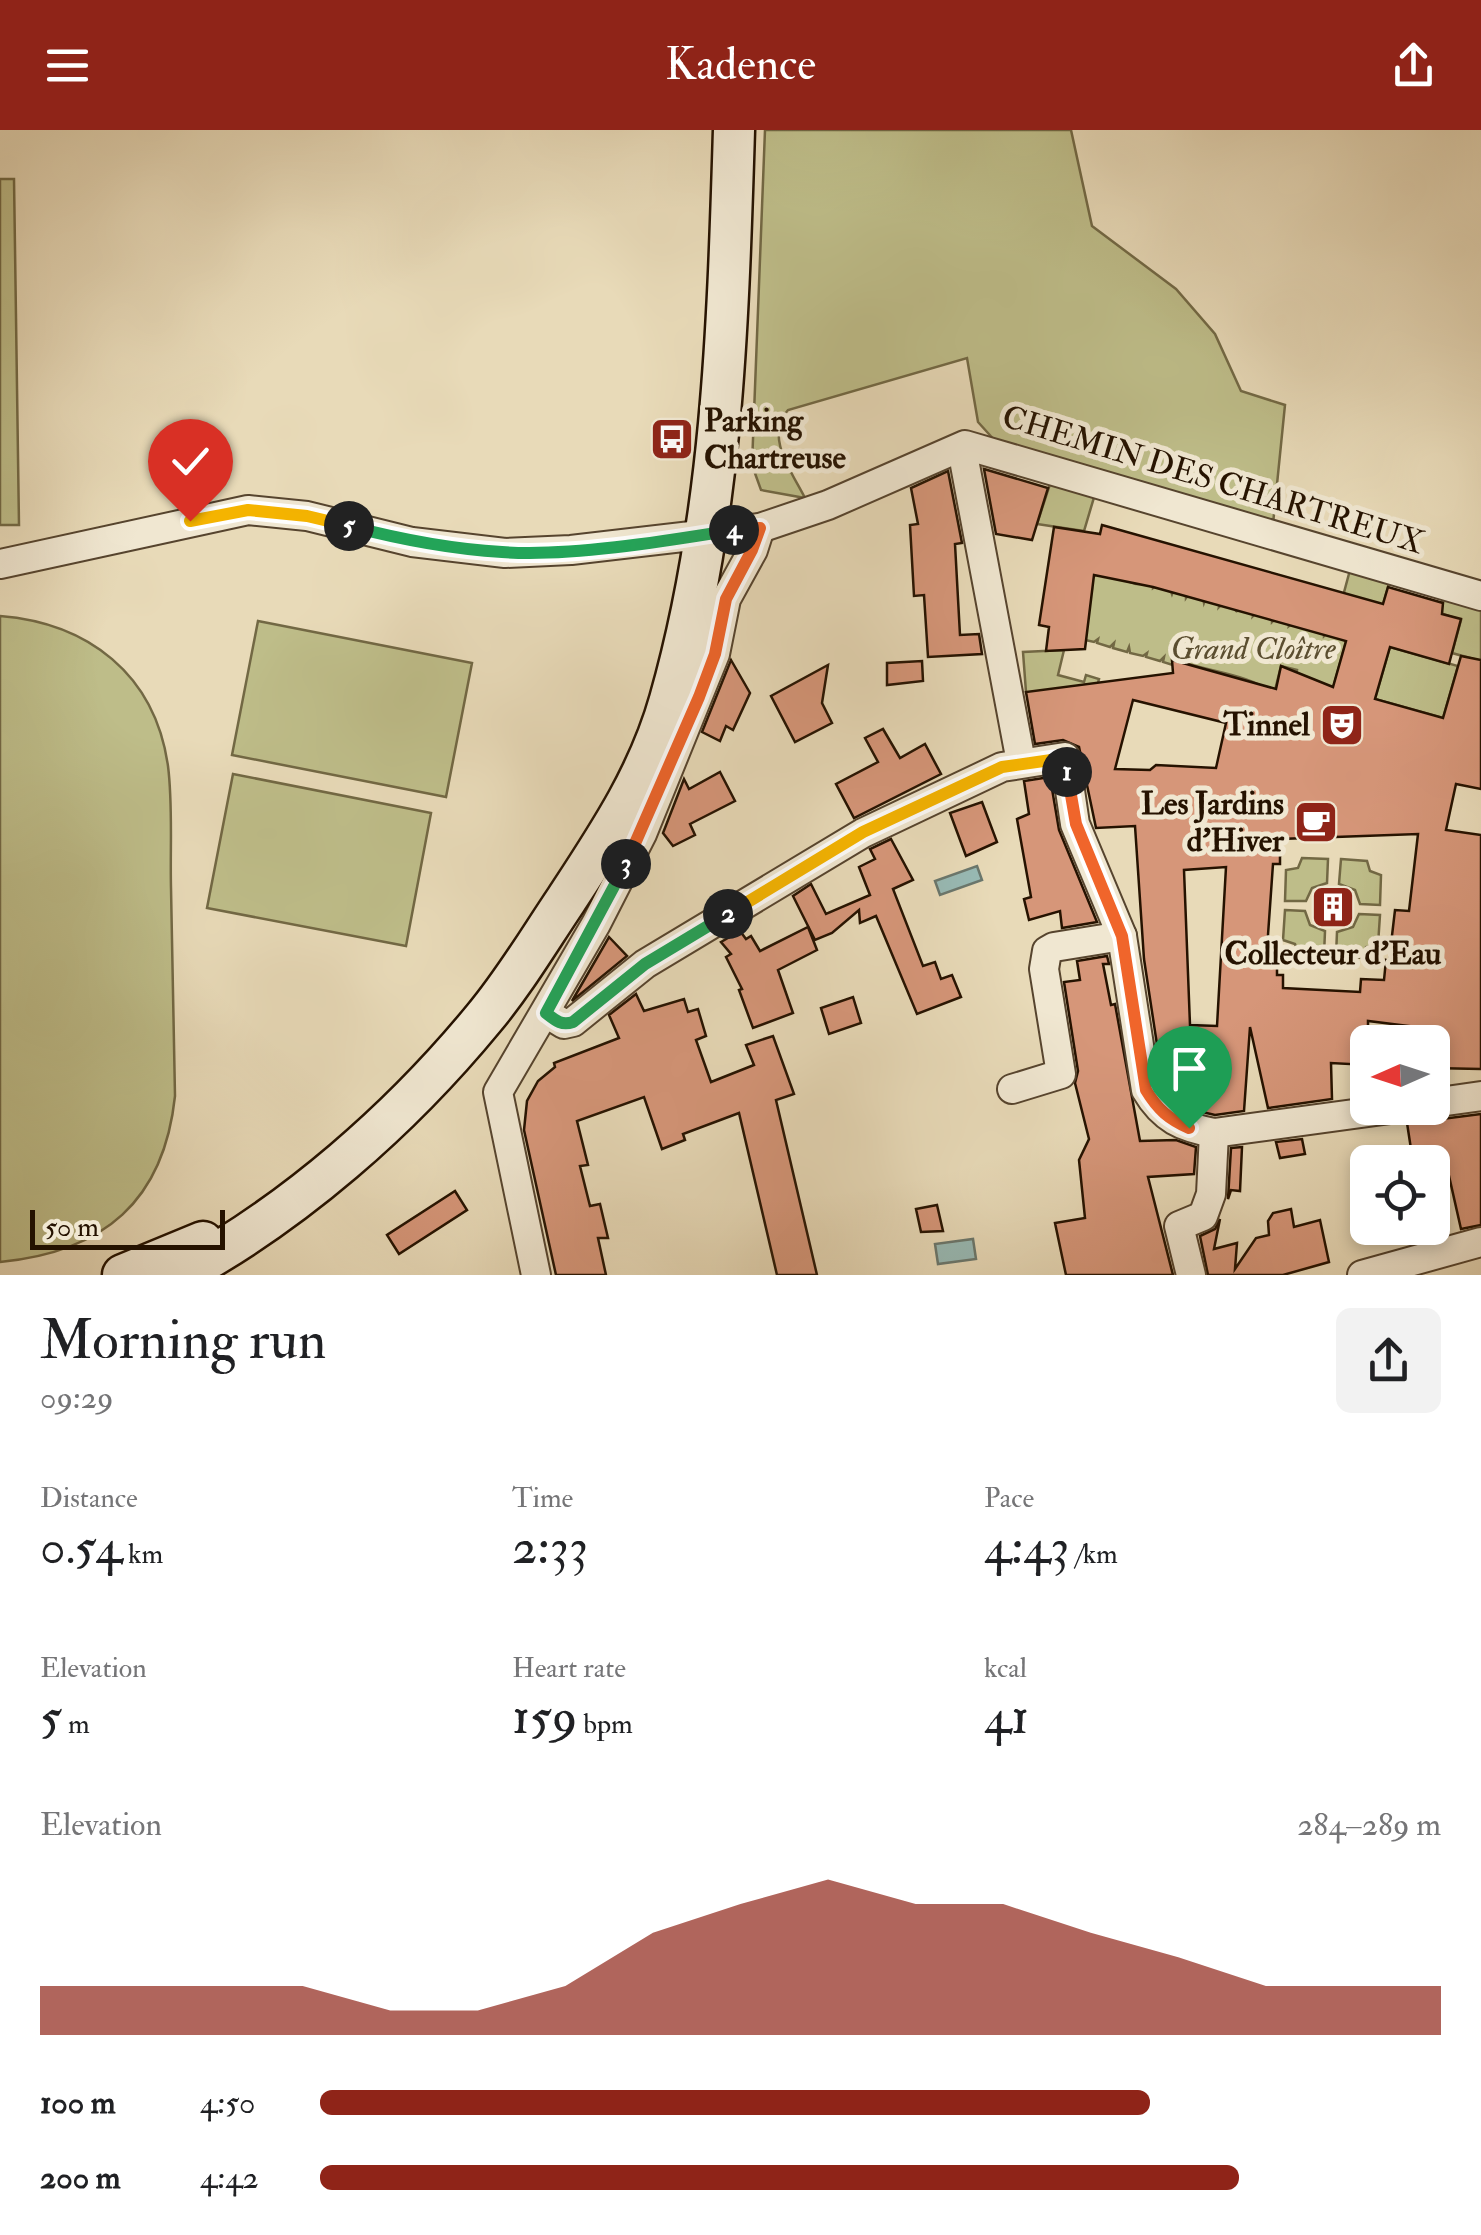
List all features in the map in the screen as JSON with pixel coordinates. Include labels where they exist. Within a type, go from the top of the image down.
[{"type":"main road","points":[[179,1275],[262,1225],[383,1127],[443,1066],[525,965],[608,839],[642,778],[670,702],[728,328],[731,130]]},
{"type":"main road","points":[[123,1275],[197,1246],[312,1184]]},
{"type":"street","name":"CHEMIN DES CHARTREUX","points":[[0,564],[248,510],[307,516],[412,542],[505,553],[572,550],[760,528],[828,505],[964,445],[1481,596]]},
{"type":"street","points":[[965,465],[1021,762]]},
{"type":"street","points":[[536,1275],[498,1092],[546,1013],[642,834],[715,654],[726,599],[760,528]]},
{"type":"street","points":[[546,1013],[564,1024],[573,1022],[645,964],[863,832],[1002,767],[1065,758],[1076,824],[1122,936],[1146,1090],[1156,1107],[1169,1119],[1189,1128],[1214,1133],[1350,1115]]},
{"type":"street","points":[[1012,1088],[1061,1074],[1044,969],[1046,951],[1054,946],[1122,936]]},
{"type":"street","points":[[1450,1100],[1481,1096]]},
{"type":"street","points":[[1191,1275],[1179,1226],[1204,1216],[1211,1194],[1214,1133]]},
{"type":"street","points":[[1362,1275],[1481,1242]]},
{"type":"green space","points":[[765,130],[1071,130],[1092,226],[1176,289],[1215,334],[1241,391],[1285,405],[1273,524],[1007,454],[978,422],[967,358],[788,410],[781,420],[779,442],[805,498],[761,490],[752,465]]},
{"type":"green space","points":[[0,179],[14,179],[19,525],[0,525]]},
{"type":"green space","points":[[1051,481],[1095,494],[1084,531],[1037,524]]},
{"type":"green space","name":"Grand Cloître","points":[[1091,569],[1136,584],[1170,588],[1172,594],[1174,589],[1186,593],[1186,598],[1189,594],[1203,597],[1204,603],[1206,598],[1220,602],[1219,607],[1223,603],[1237,607],[1236,612],[1240,607],[1254,611],[1253,616],[1257,612],[1272,617],[1272,622],[1276,618],[1290,621],[1289,626],[1293,623],[1324,631],[1324,636],[1328,632],[1347,638],[1329,702],[1293,695],[1297,670],[1281,666],[1274,694],[1241,678],[1179,661],[1176,666],[1163,662],[1164,657],[1160,661],[1146,657],[1147,653],[1130,653],[1129,647],[1127,652],[1113,648],[1114,643],[1110,647],[1097,643],[1098,639],[1081,639],[1092,589]]},
{"type":"green space","points":[[1350,570],[1390,580],[1383,604],[1339,611]]},
{"type":"green space","points":[[1444,596],[1481,607],[1481,665],[1478,660],[1452,653],[1461,620],[1440,613]]},
{"type":"green space","points":[[0,616],[62,629],[112,659],[149,705],[161,733],[170,796],[175,1096],[169,1133],[158,1165],[122,1215],[70,1247],[0,1262]]},
{"type":"green space","points":[[258,621],[472,663],[446,797],[232,755]]},
{"type":"green space","points":[[1390,647],[1458,666],[1443,718],[1375,699]]},
{"type":"green space","points":[[1064,650],[1058,675],[1084,682],[1086,675],[1099,679],[1090,711],[1026,692],[1023,652]]},
{"type":"green space","points":[[233,774],[431,813],[406,946],[207,908]]},
{"type":"green space","points":[[1302,858],[1328,859],[1327,883],[1312,888],[1306,901],[1285,901],[1286,870],[1298,868]]},
{"type":"green space","points":[[1341,859],[1367,861],[1370,871],[1381,875],[1380,905],[1360,904],[1355,890],[1339,884]]},
{"type":"green space","points":[[1285,910],[1305,911],[1310,925],[1325,931],[1324,955],[1298,954],[1295,944],[1283,940]]},
{"type":"green space","points":[[1359,914],[1380,915],[1378,945],[1366,947],[1362,958],[1336,956],[1337,932],[1353,927]]},
{"type":"water","points":[[977,866],[982,880],[940,895],[935,881]]},
{"type":"water","points":[[973,1239],[976,1259],[938,1264],[935,1244]]},
{"type":"building","points":[[984,469],[1048,488],[1032,540],[996,534]]},
{"type":"building","points":[[948,471],[962,543],[955,544],[960,635],[979,634],[982,654],[928,657],[924,595],[914,596],[910,525],[918,524],[911,488]]},
{"type":"building","points":[[1102,525],[1383,604],[1388,587],[1443,603],[1442,614],[1461,619],[1449,664],[1390,647],[1375,699],[1443,718],[1461,656],[1481,660],[1481,789],[1456,784],[1446,830],[1481,835],[1481,1069],[1450,1068],[1450,1025],[1368,1021],[1368,1025],[1350,1025],[1350,1064],[1331,1063],[1332,1099],[1268,1108],[1250,1027],[1244,1111],[1215,1115],[1198,1111],[1177,1101],[1167,1090],[1144,959],[1135,826],[1096,828],[1079,747],[1063,740],[1035,744],[1026,692],[1173,673],[1172,660],[1276,689],[1281,666],[1333,687],[1346,641],[1153,587],[1094,575],[1085,649],[1046,651],[1049,627],[1039,625],[1054,527],[1100,534]],"holes":[[[1133,700],[1226,723],[1216,768],[1156,765],[1150,770],[1115,769]],[[1418,834],[1409,911],[1395,910],[1384,980],[1361,979],[1360,992],[1283,988],[1283,975],[1277,975],[1277,964],[1269,964],[1268,935],[1273,864],[1280,864],[1280,839]],[[1226,867],[1217,1026],[1190,1025],[1184,870]]]},
{"type":"building","points":[[731,660],[750,693],[733,730],[726,726],[720,741],[702,732]]},
{"type":"building","points":[[922,661],[923,681],[887,685],[887,663]]},
{"type":"building","points":[[828,665],[822,703],[832,723],[795,742],[771,696]]},
{"type":"building","points":[[883,729],[900,758],[925,744],[941,774],[854,818],[836,784],[878,762],[865,738]]},
{"type":"building","points":[[720,772],[735,801],[690,824],[695,835],[673,846],[663,833],[684,779],[689,789]]},
{"type":"building","points":[[1050,777],[1059,830],[1097,922],[1062,928],[1060,911],[1029,920],[1024,899],[1031,897],[1017,819],[1029,814],[1024,781]]},
{"type":"building","points":[[982,802],[997,842],[966,856],[950,813]]},
{"type":"building","points":[[891,839],[913,880],[893,889],[923,966],[935,962],[941,979],[952,975],[961,997],[917,1014],[876,916],[860,923],[859,910],[832,933],[815,940],[793,896],[811,884],[826,914],[870,895],[859,867],[875,859],[870,849]]},
{"type":"building","name":"Collecteur d'Eau","points":[[1333,890],[1344,895],[1349,906],[1344,917],[1333,922],[1322,917],[1317,906],[1322,895]]},
{"type":"building","points":[[808,927],[817,950],[778,970],[793,1013],[753,1028],[739,990],[742,989],[726,957],[731,954],[721,942],[740,931],[746,939],[751,936],[760,951]]},
{"type":"building","points":[[609,937],[627,956],[572,1001]]},
{"type":"building","points":[[1107,956],[1109,964],[1103,964],[1111,1005],[1115,1004],[1140,1141],[1176,1140],[1196,1147],[1194,1174],[1148,1177],[1173,1275],[1066,1275],[1055,1223],[1085,1218],[1079,1160],[1089,1139],[1075,1083],[1078,1071],[1064,982],[1080,980],[1077,961]]},
{"type":"building","points":[[636,994],[644,1011],[684,999],[688,1012],[698,1009],[706,1036],[696,1040],[711,1082],[754,1065],[746,1045],[773,1036],[794,1094],[776,1100],[817,1275],[777,1275],[739,1113],[683,1134],[685,1140],[662,1149],[644,1097],[577,1121],[588,1165],[580,1166],[590,1206],[600,1204],[608,1238],[598,1238],[606,1275],[556,1275],[524,1130],[527,1101],[538,1081],[555,1067],[554,1063],[619,1038],[609,1015]]},
{"type":"building","points":[[853,997],[861,1023],[829,1034],[821,1008]]},
{"type":"building","points":[[1481,1114],[1481,1225],[1461,1229],[1450,1180],[1450,1145],[1410,1145],[1407,1125],[1450,1125],[1450,1118]]},
{"type":"building","points":[[1302,1139],[1305,1154],[1280,1158],[1276,1142]]},
{"type":"building","points":[[1242,1147],[1240,1191],[1231,1190],[1228,1199],[1231,1148]]},
{"type":"building","points":[[455,1191],[467,1210],[399,1254],[387,1235]]},
{"type":"building","points":[[937,1205],[943,1231],[921,1232],[916,1209]]},
{"type":"building","points":[[1291,1209],[1294,1227],[1320,1220],[1329,1262],[1283,1275],[1208,1275],[1200,1236],[1215,1229],[1220,1219],[1214,1249],[1237,1243],[1235,1269],[1256,1238],[1269,1235],[1268,1221],[1273,1213]]},
{"type":"place","name":"Parking Chartreuse","points":[[672,439]]},
{"type":"place","name":"Tinnel","points":[[1342,725]]},
{"type":"place","name":"Les Jardins d'Hiver","points":[[1316,822]]},
{"type":"place","name":"Collecteur d'Eau","points":[[1333,907]]},
{"type":"route","points":[[190,521],[248,510],[307,516],[412,542],[505,553],[572,550],[760,528],[726,599],[715,654],[642,834],[546,1013],[557,1022],[573,1022],[645,964],[863,832],[1002,767],[1065,758],[1076,824],[1122,936],[1146,1090],[1169,1119],[1189,1128]]}]
